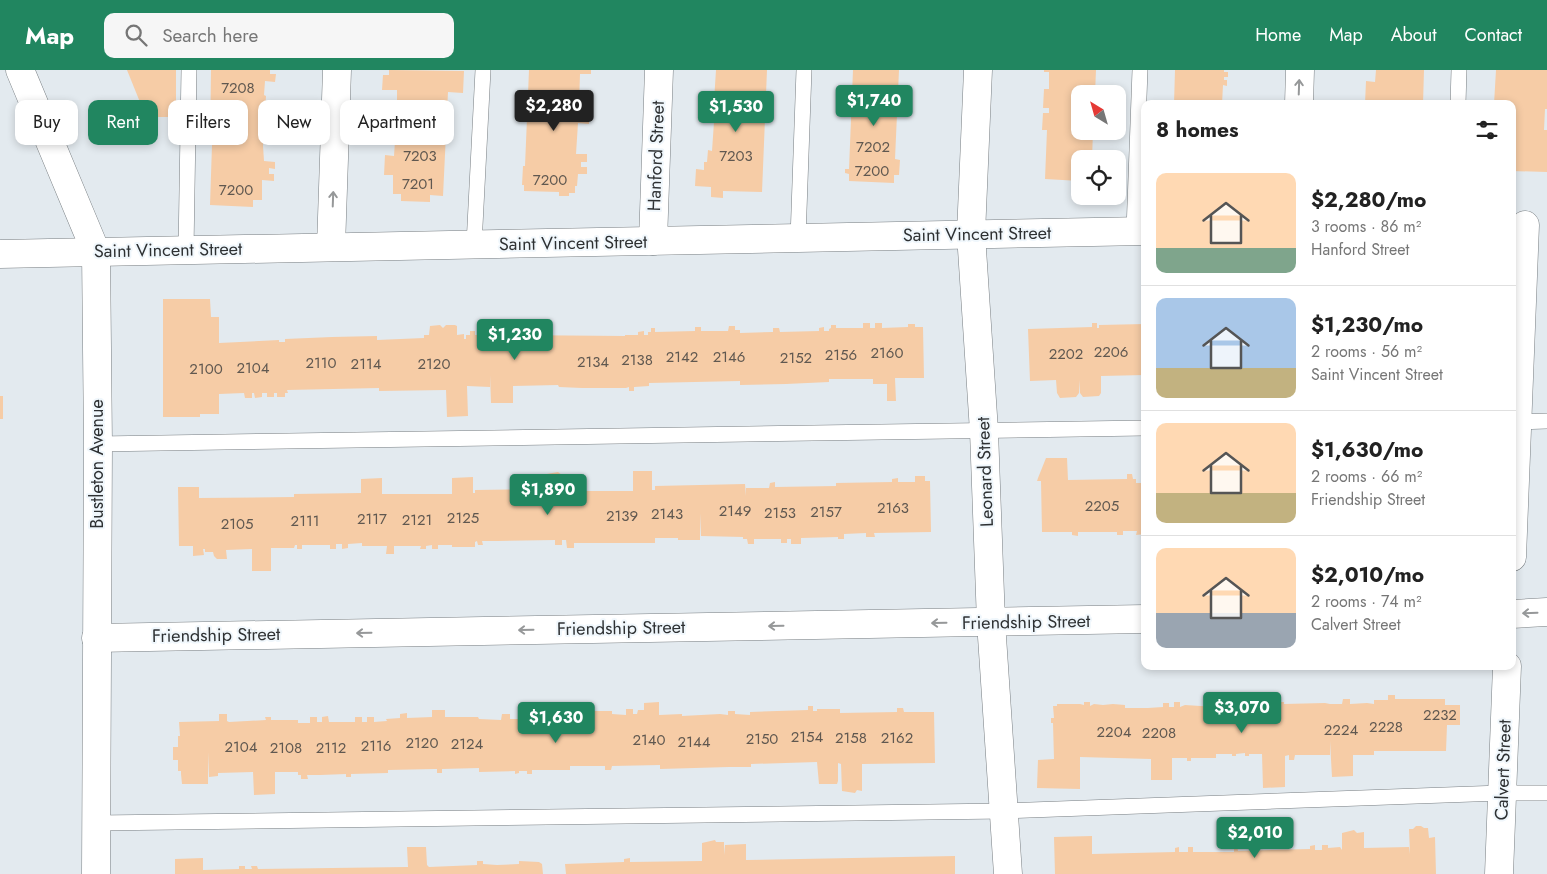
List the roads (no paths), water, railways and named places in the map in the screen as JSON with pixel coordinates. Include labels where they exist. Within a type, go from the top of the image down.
[{"type":"street","name":"Bustleton Avenue","points":[[20,70],[96,252],[98,444],[96,874]]},
{"type":"street","points":[[331,247],[337,70]]},
{"type":"street","name":"Hanford Street","points":[[653,241],[659,70]]},
{"type":"street","name":"Leonard Street","points":[[978,70],[971,234],[984,431],[991,622],[1008,874]]},
{"type":"street","points":[[1299,100],[1300,70]]},
{"type":"street","points":[[1516,407],[1528,225]]},
{"type":"street","name":"Saint Vincent Street","points":[[0,254],[1139,231]]},
{"type":"street","points":[[1516,614],[1547,612]]},
{"type":"street","name":"Friendship Street","points":[[96,638],[1141,619]]},
{"type":"street","name":"Calvert Street","points":[[1499,874],[1507,670]]},
{"type":"lane","points":[[186,250],[189,70]]},
{"type":"lane","points":[[474,245],[483,70]]},
{"type":"lane","points":[[798,239],[804,70]]},
{"type":"lane","points":[[1139,231],[1140,70]]},
{"type":"lane","points":[[1458,100],[1459,70]]},
{"type":"lane","points":[[1516,422],[1547,421]]},
{"type":"lane","points":[[98,444],[1141,428]]},
{"type":"lane","points":[[97,823],[1004,811],[1501,793],[1547,793]]}]
